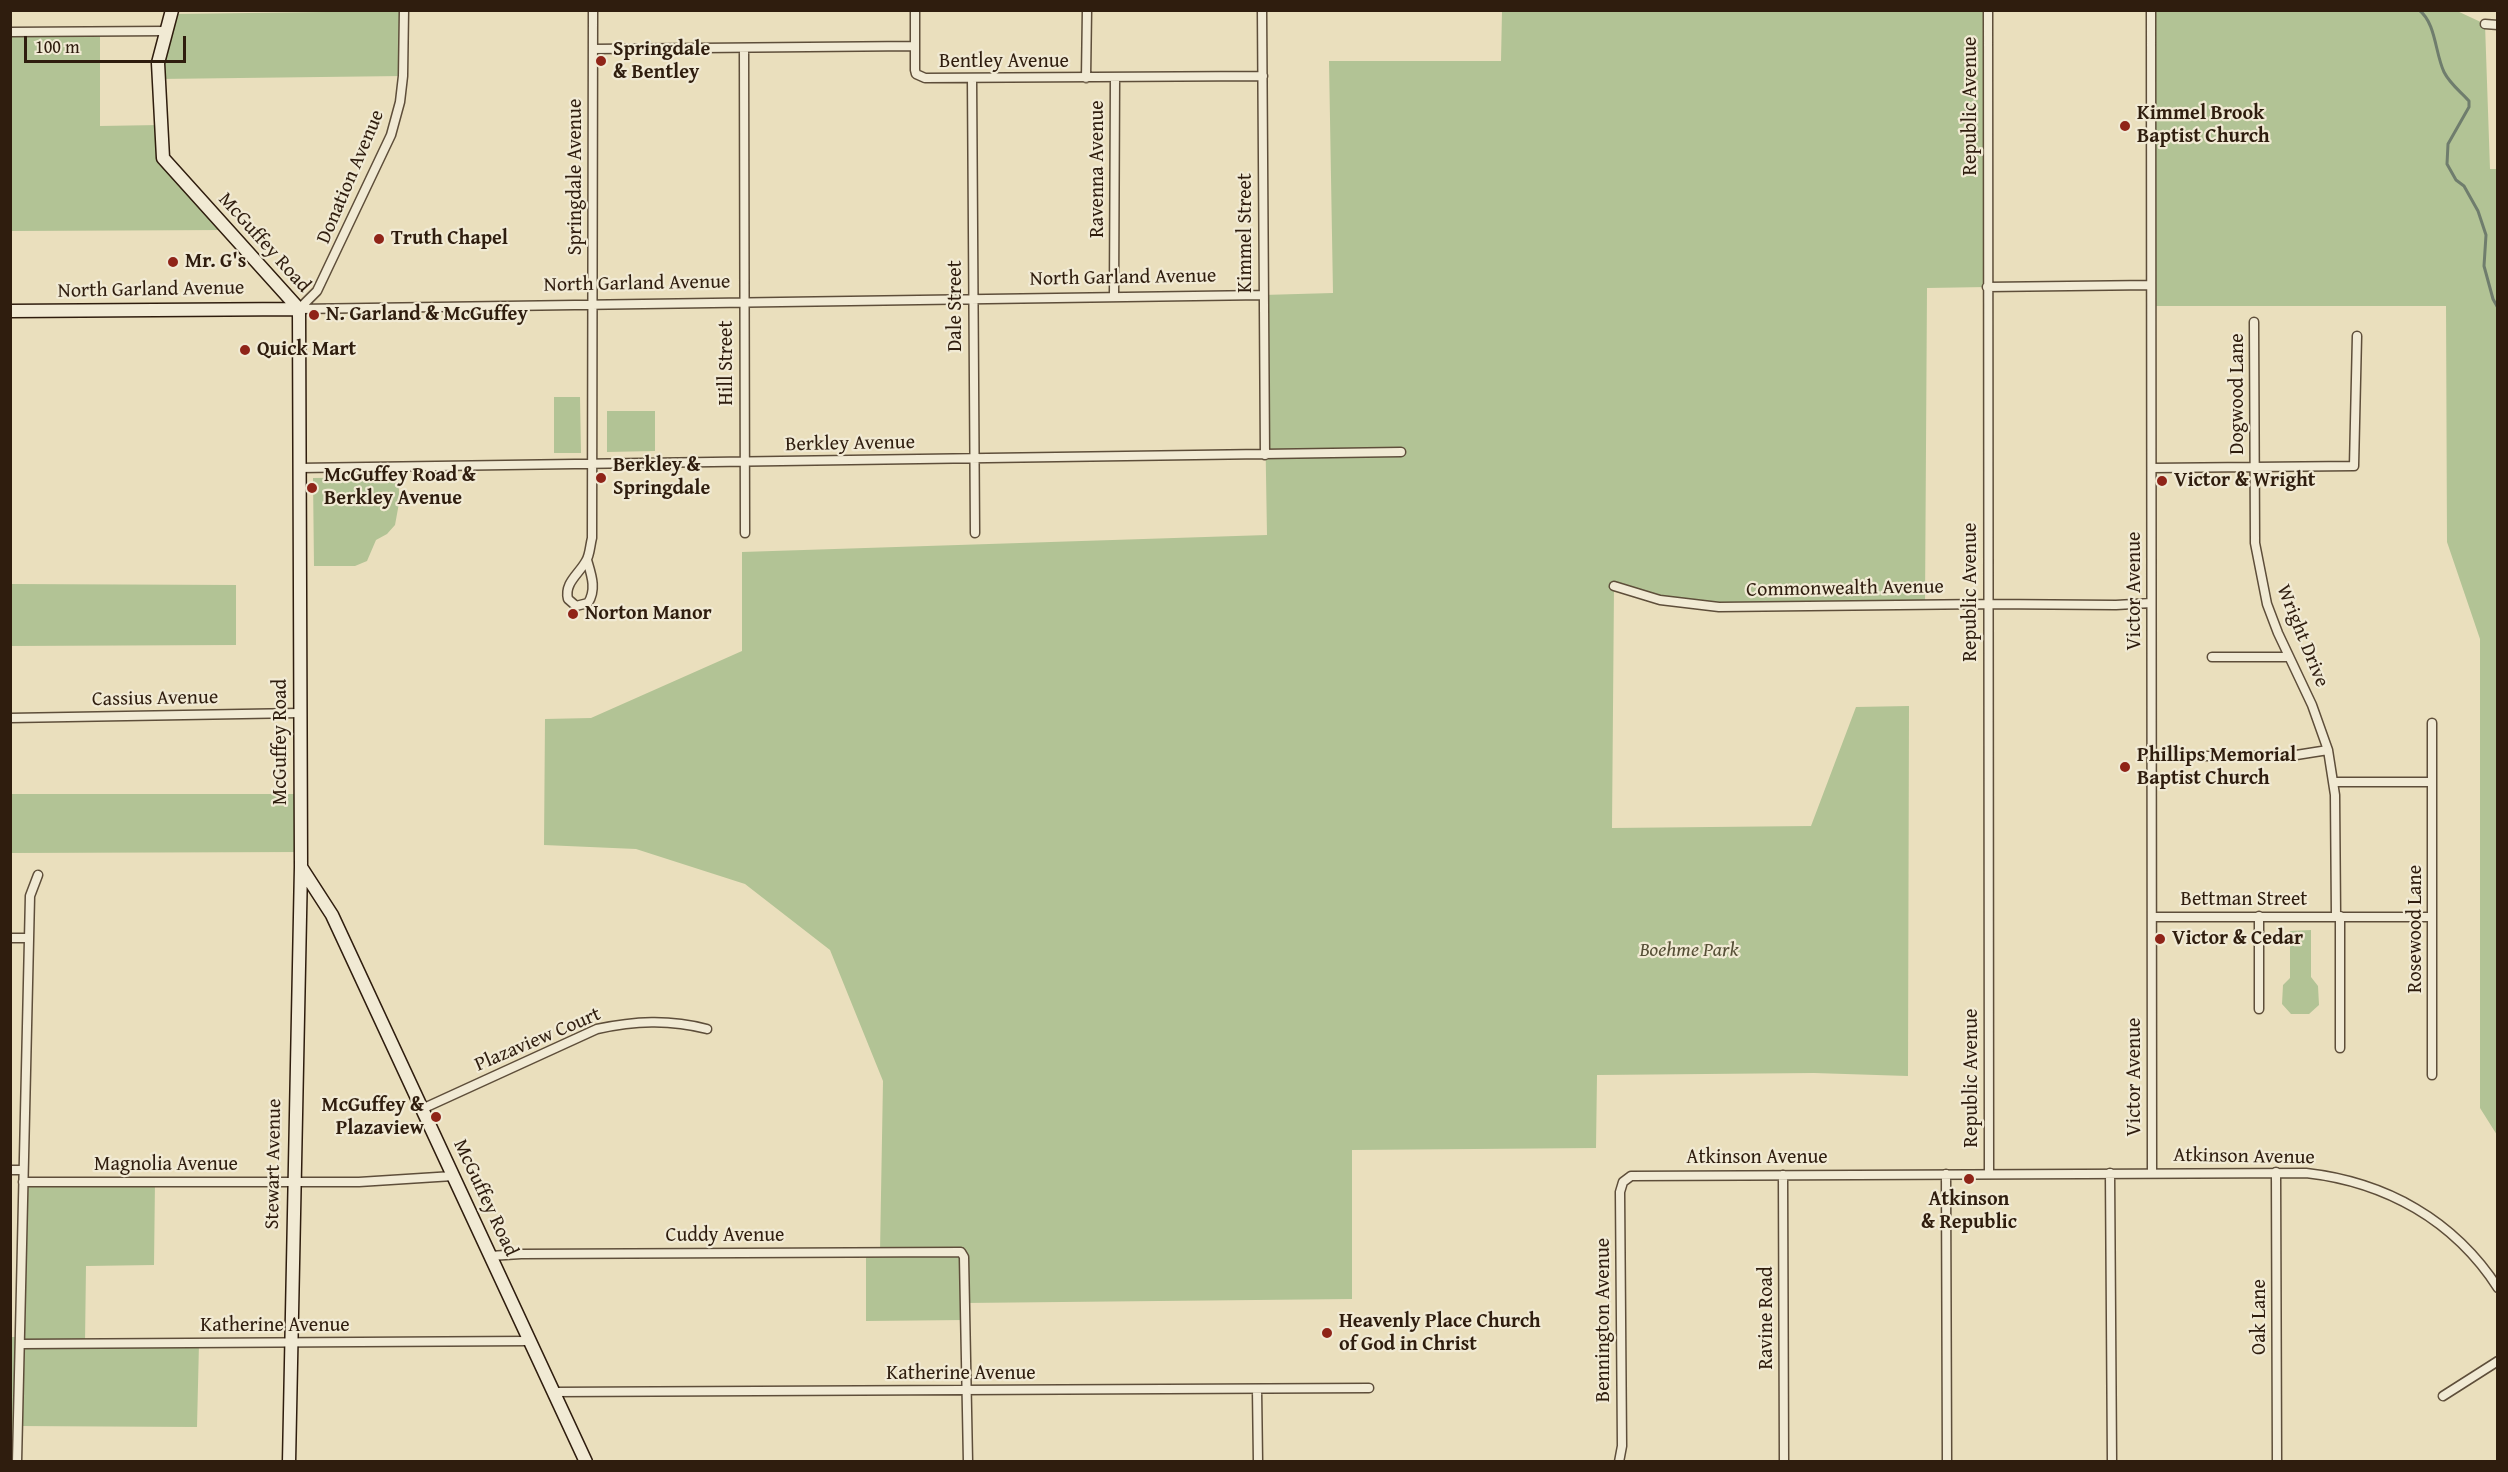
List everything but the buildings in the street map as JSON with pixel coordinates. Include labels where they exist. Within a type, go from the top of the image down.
[{"type":"street","name":"McGuffey Road","points":[[172,10],[158,63],[163,158],[298,309],[301,867],[332,915],[586,1461]]},
{"type":"street","name":"Donation Avenue","points":[[298,309],[317,291],[391,135],[400,102],[403,76],[404,10]]},
{"type":"street","name":"Springdale Avenue","points":[[587,560],[593,583],[592,597],[588,603],[576,606],[568,599],[567,593],[570,582],[587,560],[592,538],[593,10]]},
{"type":"street","points":[[915,10],[915,46]]},
{"type":"street","name":"Ravenna Avenue","points":[[1086,78],[1087,10]]},
{"type":"street","name":"Kimmel Street","points":[[1262,10],[1265,455]]},
{"type":"street","name":"Republic Avenue","points":[[1988,10],[1989,1174]]},
{"type":"street","name":"Victor Avenue","points":[[2151,10],[2152,1172]]},
{"type":"street","points":[[2485,24],[2498,24]]},
{"type":"street","points":[[10,32],[167,31]]},
{"type":"street","name":"Bentley Avenue","points":[[593,49],[915,46],[915,70],[922,78],[1263,76]]},
{"type":"street","name":"Hill Street","points":[[744,49],[743,462],[745,533]]},
{"type":"street","name":"Ravenna Avenue","points":[[1114,297],[1115,77]]},
{"type":"street","name":"Dale Street","points":[[972,78],[975,533]]},
{"type":"street","points":[[1987,287],[2151,285]]},
{"type":"street","name":"North Garland Avenue","points":[[10,311],[1263,295]]},
{"type":"street","name":"Dogwood Lane","points":[[2254,322],[2254,467]]},
{"type":"street","points":[[2152,468],[2354,466],[2357,336]]},
{"type":"street","name":"Berkley Avenue","points":[[299,468],[1401,452]]},
{"type":"street","name":"Wright Drive","points":[[2254,467],[2255,543],[2267,604],[2312,705],[2328,750],[2333,782],[2338,916]]},
{"type":"street","name":"Commonwealth Avenue","points":[[1614,586],[1660,600],[1719,607],[2151,603]]},
{"type":"street","points":[[2212,657],[2289,657]]},
{"type":"street","name":"Cassius Avenue","points":[[10,718],[300,713]]},
{"type":"street","name":"Rosewood Lane","points":[[2432,723],[2432,1076]]},
{"type":"street","points":[[2188,756],[2290,756],[2328,750]]},
{"type":"street","points":[[2333,782],[2432,782]]},
{"type":"street","name":"Stewart Avenue","points":[[289,1461],[301,867]]},
{"type":"street","points":[[17,1461],[20,1344],[17,1237],[23,1182],[30,896],[38,876]]},
{"type":"street","points":[[2259,916],[2259,1009]]},
{"type":"street","points":[[2338,916],[2340,1048]]},
{"type":"street","name":"Bettman Street","points":[[2152,917],[2432,917]]},
{"type":"street","points":[[10,938],[28,938]]},
{"type":"street","name":"Plazaview Court","points":[[422,1109],[597,1029],[648,1021],[672,1022],[707,1029]]},
{"type":"street","points":[[10,1170],[23,1170]]},
{"type":"street","name":"Atkinson Avenue","points":[[1625,1179],[1637,1175],[2152,1172],[2276,1172],[2331,1175],[2374,1187],[2420,1210],[2459,1240],[2498,1288]]},
{"type":"street","name":"Oak Lane","points":[[2276,1172],[2277,1461]]},
{"type":"street","points":[[2110,1173],[2112,1461]]},
{"type":"street","points":[[1946,1174],[1947,1461]]},
{"type":"street","name":"Ravine Road","points":[[1783,1175],[1784,1461]]},
{"type":"street","name":"Magnolia Avenue","points":[[23,1182],[293,1180],[359,1182],[453,1176]]},
{"type":"street","name":"Bennington Avenue","points":[[1619,1461],[1622,1446],[1620,1192],[1625,1179]]},
{"type":"street","name":"Cuddy Avenue","points":[[490,1256],[533,1253],[961,1252],[964,1257],[967,1391]]},
{"type":"street","name":"Katherine Avenue","points":[[20,1344],[530,1341]]},
{"type":"street","points":[[2443,1396],[2498,1361]]},
{"type":"street","name":"Katherine Avenue","points":[[554,1392],[1369,1388]]},
{"type":"street","points":[[1257,1389],[1258,1461]]},
{"type":"street","points":[[967,1391],[968,1461]]},
{"type":"green space","points":[[2455,10],[2485,24],[2490,169],[2498,169],[2497,1135],[2480,1108],[2480,639],[2447,542],[2446,306],[2151,306],[2151,11]]},
{"type":"green space","points":[[404,11],[403,76],[158,79],[171,14]]},
{"type":"green space","name":"Boehme Park","points":[[1502,11],[1988,11],[1987,287],[1927,288],[1925,605],[1688,605],[1614,587],[1612,828],[1811,826],[1856,707],[1909,706],[1908,1076],[1814,1073],[1597,1075],[1596,1148],[1352,1150],[1352,1299],[965,1303],[965,1320],[866,1321],[866,1252],[880,1252],[883,1081],[830,950],[745,884],[636,849],[544,845],[545,719],[591,718],[742,651],[742,552],[1267,535],[1263,295],[1333,293],[1329,61],[1501,61]]},
{"type":"green space","points":[[10,32],[100,32],[100,126],[160,125],[161,153],[226,230],[11,231]]},
{"type":"green space","points":[[554,397],[580,397],[581,453],[554,453]]},
{"type":"green space","points":[[607,411],[655,411],[655,451],[607,452]]},
{"type":"green space","points":[[399,477],[399,503],[395,525],[387,534],[376,540],[367,561],[355,566],[314,566],[313,478]]},
{"type":"green space","points":[[11,584],[236,585],[236,645],[11,646]]},
{"type":"green space","points":[[10,794],[301,794],[301,852],[11,853]]},
{"type":"green space","points":[[2311,930],[2311,977],[2318,986],[2319,1005],[2309,1014],[2291,1014],[2282,1004],[2283,985],[2290,978],[2290,931]]},
{"type":"green space","points":[[155,1181],[154,1265],[86,1266],[85,1343],[199,1343],[197,1427],[18,1426],[17,1461],[11,1461],[10,1337],[20,1337],[23,1182]]},
{"type":"waterway","points":[[2419,10],[2429,22],[2444,72],[2469,101],[2469,107],[2448,144],[2447,164],[2456,180],[2464,186],[2478,211],[2486,235],[2484,266],[2493,299],[2498,308]]},
{"type":"place","name":"Springdale & Bentley","points":[[601,61]]},
{"type":"place","name":"Kimmel Brook Baptist Church","points":[[2125,126]]},
{"type":"place","name":"Truth Chapel","points":[[379,239]]},
{"type":"place","name":"Mr. G's","points":[[173,262]]},
{"type":"place","name":"N. Garland & McGuffey","points":[[314,315]]},
{"type":"place","name":"Quick Mart","points":[[245,350]]},
{"type":"place","name":"Berkley & Springdale","points":[[601,478]]},
{"type":"place","name":"Victor & Wright","points":[[2162,481]]},
{"type":"place","name":"McGuffey Road & Berkley Avenue","points":[[312,488]]},
{"type":"place","name":"Norton Manor","points":[[573,614]]},
{"type":"place","name":"Phillips Memorial Baptist Church","points":[[2125,767]]},
{"type":"place","name":"Victor & Cedar","points":[[2160,939]]},
{"type":"place","name":"McGuffey & Plazaview","points":[[436,1117]]},
{"type":"place","name":"Atkinson & Republic","points":[[1969,1179]]},
{"type":"place","name":"Heavenly Place Church of God in Christ","points":[[1327,1333]]}]
